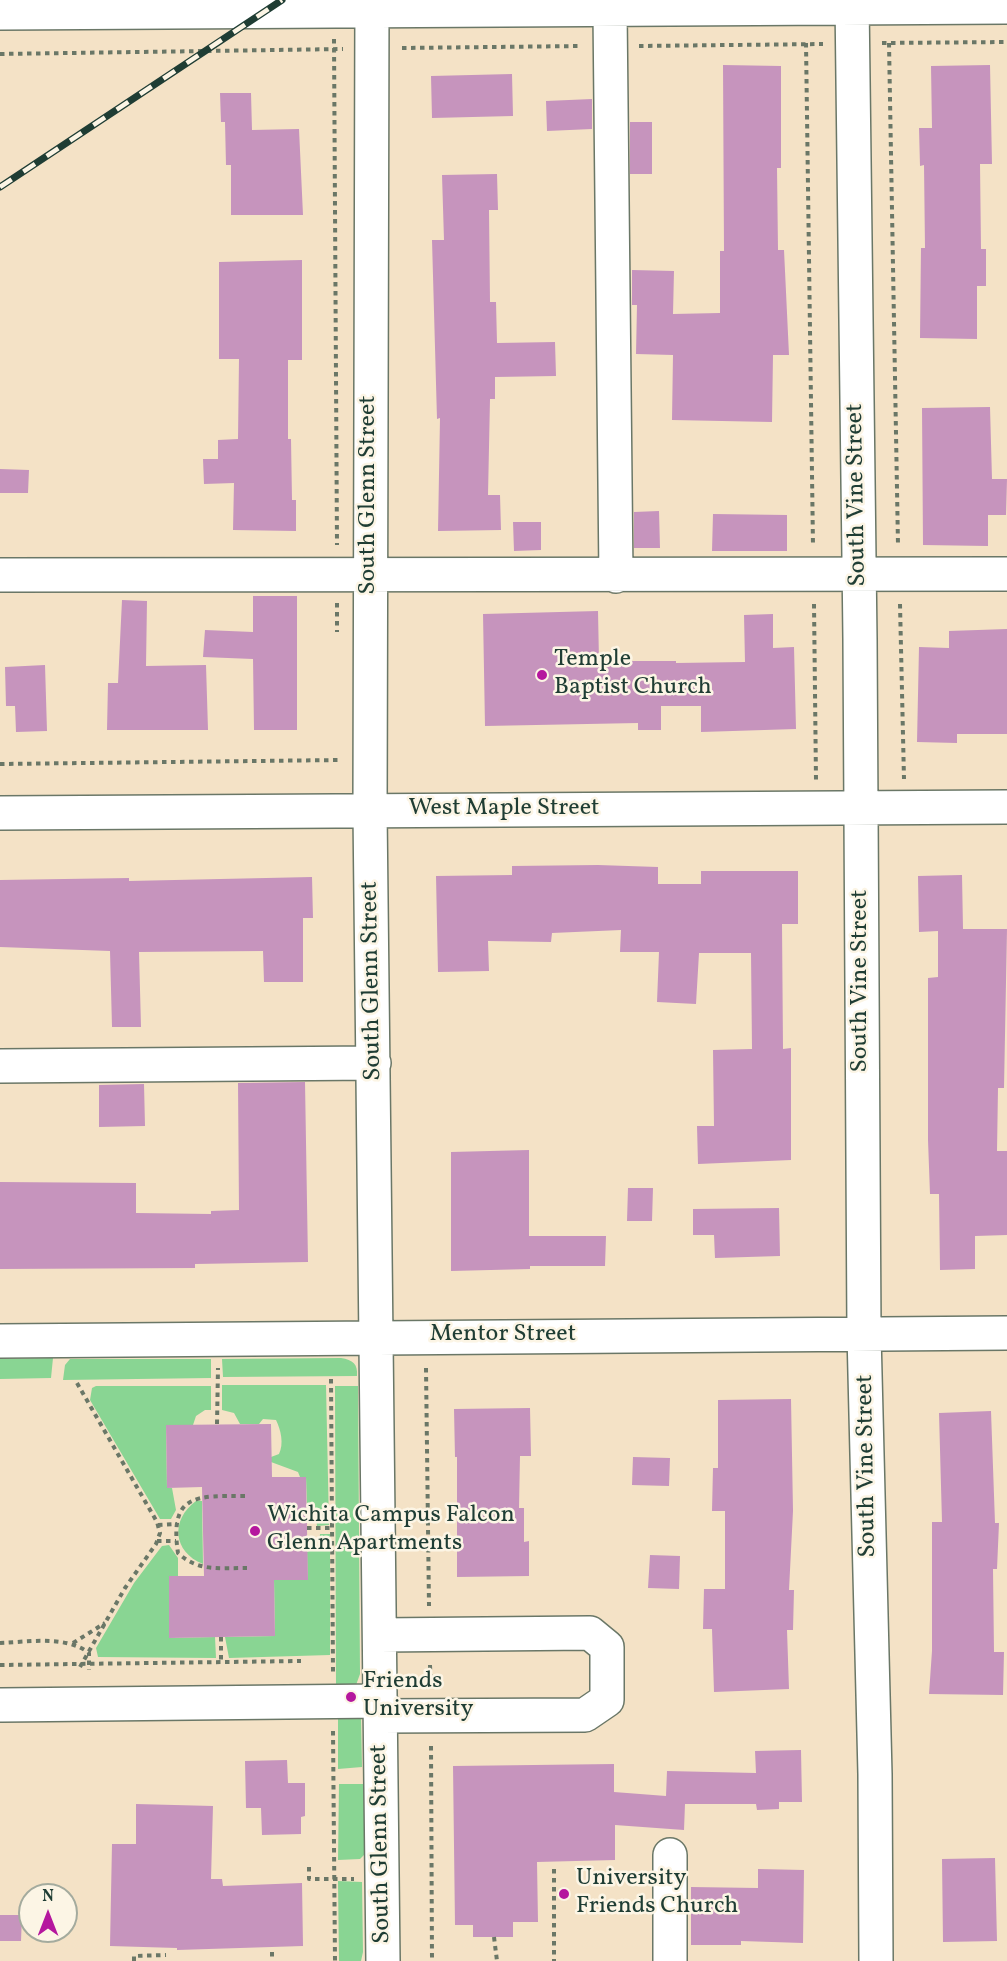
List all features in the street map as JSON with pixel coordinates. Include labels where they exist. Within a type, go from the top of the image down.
[{"type":"street","points":[[0,13],[142,6],[336,13],[371,6],[610,11],[805,9],[852,4],[888,8],[1007,7]]},
{"type":"street","name":"South Vine Street","points":[[852,4],[859,576],[864,1334],[875,1774],[876,1961]]},
{"type":"street","name":"South Glenn Street","points":[[371,6],[370,811],[378,1337],[383,1961]]},
{"type":"street","points":[[610,11],[616,576]]},
{"type":"street","points":[[0,575],[899,576],[1007,574]]},
{"type":"street","name":"West Maple Street","points":[[0,813],[1007,807]]},
{"type":"street","points":[[0,1066],[374,1062]]},
{"type":"street","name":"Mentor Street","points":[[0,1341],[1007,1333]]},
{"type":"street","points":[[2,1705],[381,1709],[585,1715],[607,1700],[607,1647],[590,1633],[380,1635]]},
{"type":"street","points":[[670,1855],[670,1961]]},
{"type":"path","points":[[888,8],[904,807]]},
{"type":"path","points":[[805,9],[817,808]]},
{"type":"path","points":[[336,13],[334,49],[337,633]]},
{"type":"path","points":[[0,54],[1007,42]]},
{"type":"path","points":[[338,749],[338,760]]},
{"type":"path","points":[[0,764],[370,760]]},
{"type":"path","points":[[217,1425],[218,1359]]},
{"type":"path","points":[[77,1383],[158,1525],[157,1541],[81,1665]]},
{"type":"path","points":[[245,1496],[203,1496],[190,1500],[178,1512],[176,1541],[178,1553],[192,1564],[203,1568],[247,1568]]},
{"type":"path","points":[[158,1525],[177,1524]]},
{"type":"path","points":[[307,1528],[332,1528]]},
{"type":"path","points":[[157,1541],[176,1541]]},
{"type":"path","points":[[72,1643],[106,1622]]},
{"type":"path","points":[[221,1637],[221,1662]]},
{"type":"path","points":[[0,1643],[72,1643],[78,1644],[89,1653]]},
{"type":"path","points":[[89,1653],[89,1670]]},
{"type":"path","points":[[0,1665],[301,1661]]},
{"type":"path","points":[[309,1867],[309,1879],[363,1879]]},
{"type":"path","points":[[554,1869],[554,1961]]},
{"type":"path","points":[[495,1937],[497,1961]]},
{"type":"path","points":[[272,1952],[272,1961]]},
{"type":"path","points":[[134,1961],[134,1956],[166,1955]]},
{"type":"green space","points":[[53,1358],[51,1378],[0,1379],[0,1359]]},
{"type":"green space","points":[[341,1358],[354,1363],[357,1376],[223,1377],[222,1359]]},
{"type":"green space","points":[[70,1359],[211,1359],[211,1378],[63,1380],[65,1365]]},
{"type":"green space","points":[[222,1385],[326,1385],[329,1525],[317,1526],[316,1516],[307,1507],[306,1477],[300,1477],[298,1472],[271,1462],[271,1457],[279,1454],[282,1441],[276,1420],[263,1419],[259,1424],[240,1424],[234,1413],[222,1410]]},
{"type":"green space","points":[[96,1386],[211,1386],[211,1410],[205,1410],[196,1416],[193,1425],[166,1426],[167,1488],[172,1488],[176,1510],[171,1519],[160,1519],[90,1400],[92,1388]]},
{"type":"green space","points":[[335,1386],[358,1386],[360,1674],[356,1685],[336,1687]]},
{"type":"green space","points":[[196,1501],[202,1501],[203,1564],[186,1552],[178,1535],[182,1517]]},
{"type":"green space","points":[[320,1534],[330,1534],[330,1655],[229,1658],[225,1637],[275,1636],[274,1580],[308,1580],[307,1552],[319,1546]]},
{"type":"green space","points":[[169,1545],[178,1558],[178,1576],[169,1576],[169,1638],[215,1637],[216,1658],[98,1657],[96,1648],[134,1583],[162,1546]]},
{"type":"green space","points":[[338,1713],[361,1715],[362,1767],[338,1769]]},
{"type":"green space","points":[[339,1784],[364,1784],[364,1855],[360,1859],[338,1860]]},
{"type":"green space","points":[[338,1881],[362,1882],[363,1952],[361,1961],[339,1961]]},
{"type":"building","points":[[723,65],[781,66],[781,168],[777,168],[778,250],[784,250],[789,355],[773,355],[772,422],[672,420],[673,355],[636,354],[637,305],[632,305],[632,270],[674,271],[673,314],[720,313],[720,251],[724,251]]},
{"type":"building","points":[[990,65],[992,164],[980,164],[981,249],[986,249],[986,286],[977,286],[977,339],[920,338],[921,248],[925,248],[924,165],[920,166],[919,128],[932,128],[931,66]]},
{"type":"building","points":[[512,74],[513,116],[432,118],[431,76]]},
{"type":"building","points":[[220,93],[251,93],[252,130],[299,129],[303,215],[231,215],[231,165],[226,165],[225,122],[221,122]]},
{"type":"building","points":[[592,99],[592,129],[547,131],[546,101]]},
{"type":"building","points":[[630,122],[652,122],[652,174],[630,174]]},
{"type":"building","points":[[497,174],[498,210],[489,210],[490,302],[496,302],[497,343],[555,342],[556,376],[495,377],[495,399],[490,399],[488,495],[500,495],[501,530],[438,531],[440,418],[437,419],[432,240],[444,240],[442,175]]},
{"type":"building","points":[[302,260],[302,360],[288,360],[288,439],[291,439],[292,500],[296,500],[296,531],[233,530],[234,483],[204,484],[203,459],[218,459],[218,440],[238,439],[239,359],[219,359],[219,262]]},
{"type":"building","points":[[990,407],[992,479],[1007,479],[1006,515],[988,515],[988,546],[923,545],[922,408]]},
{"type":"building","points":[[0,469],[29,470],[28,493],[0,493]]},
{"type":"building","points":[[659,511],[660,548],[634,548],[634,512]]},
{"type":"building","points":[[713,514],[787,515],[787,551],[712,551]]},
{"type":"building","points":[[513,522],[541,522],[541,550],[514,551]]},
{"type":"building","points":[[253,596],[297,596],[297,730],[254,730],[253,659],[203,657],[205,630],[253,632]]},
{"type":"building","points":[[122,600],[147,601],[146,666],[206,665],[208,730],[107,730],[108,683],[118,683]]},
{"type":"building","points":[[598,611],[599,661],[676,661],[676,663],[745,662],[744,615],[773,614],[773,648],[794,647],[796,729],[701,732],[701,706],[661,706],[661,730],[638,730],[638,723],[485,726],[483,614]]},
{"type":"building","points":[[1007,629],[1007,734],[957,734],[957,743],[917,742],[919,647],[949,648],[949,631]]},
{"type":"building","points":[[45,665],[47,731],[16,732],[15,706],[6,706],[5,667]]},
{"type":"building","points":[[512,866],[658,867],[658,884],[701,884],[701,871],[798,871],[798,924],[782,924],[783,1049],[791,1048],[791,1160],[698,1164],[697,1126],[714,1126],[713,1050],[752,1049],[751,953],[699,953],[696,1004],[657,1002],[659,952],[620,952],[621,930],[552,933],[551,942],[488,941],[489,971],[438,972],[436,876],[512,875]]},
{"type":"building","points":[[962,875],[963,929],[1007,929],[1004,1088],[998,1088],[997,1151],[1007,1151],[1007,1235],[975,1236],[975,1269],[940,1270],[939,1194],[930,1194],[928,1140],[928,978],[938,977],[938,931],[919,932],[918,876]]},
{"type":"building","points":[[312,877],[313,918],[303,918],[303,982],[264,982],[263,951],[139,952],[141,1027],[112,1027],[110,951],[0,947],[0,880],[129,878],[129,881]]},
{"type":"building","points":[[305,1082],[308,1262],[195,1264],[195,1268],[0,1269],[0,1182],[136,1183],[136,1213],[211,1214],[211,1211],[239,1210],[238,1083]]},
{"type":"building","points":[[144,1084],[145,1126],[99,1127],[99,1085]]},
{"type":"building","points":[[529,1150],[529,1236],[606,1236],[605,1266],[530,1266],[530,1269],[451,1271],[451,1152]]},
{"type":"building","points":[[628,1188],[653,1188],[652,1221],[627,1221]]},
{"type":"building","points":[[779,1208],[780,1256],[715,1258],[714,1235],[693,1235],[693,1209]]},
{"type":"building","points":[[791,1399],[793,1511],[789,1590],[794,1590],[793,1630],[787,1630],[789,1689],[714,1692],[712,1629],[703,1629],[704,1589],[725,1589],[725,1511],[712,1511],[713,1468],[718,1468],[718,1400]]},
{"type":"building","points":[[530,1408],[531,1456],[520,1456],[519,1508],[524,1508],[524,1542],[529,1541],[529,1576],[457,1577],[457,1457],[455,1457],[454,1409]]},
{"type":"building","points":[[991,1411],[995,1523],[999,1523],[997,1569],[993,1569],[994,1652],[1004,1652],[1003,1695],[929,1694],[932,1651],[932,1522],[942,1522],[939,1413]]},
{"type":"building","name":"Wichita Campus Falcon Glenn Apartments","points":[[271,1424],[272,1477],[306,1477],[308,1580],[274,1580],[275,1636],[169,1638],[169,1576],[204,1576],[202,1487],[167,1488],[166,1425]]},
{"type":"building","points":[[633,1457],[670,1458],[669,1486],[632,1485]]},
{"type":"building","points":[[650,1555],[680,1556],[679,1589],[648,1588]]},
{"type":"building","points":[[801,1750],[802,1802],[779,1802],[779,1809],[757,1810],[756,1804],[685,1804],[684,1830],[615,1825],[615,1860],[537,1862],[538,1922],[513,1922],[513,1937],[473,1937],[473,1925],[455,1925],[453,1766],[614,1764],[614,1792],[666,1796],[667,1771],[756,1773],[755,1751]]},
{"type":"building","points":[[287,1760],[288,1783],[305,1783],[305,1816],[301,1817],[301,1834],[262,1835],[261,1808],[246,1808],[245,1761]]},
{"type":"building","points":[[136,1804],[213,1806],[211,1879],[222,1879],[223,1886],[302,1883],[303,1946],[177,1950],[177,1948],[110,1946],[112,1844],[136,1844]]},
{"type":"building","points":[[995,1858],[997,1941],[943,1942],[942,1859]]},
{"type":"building","points":[[758,1869],[804,1870],[803,1943],[741,1941],[741,1945],[691,1945],[691,1887],[758,1888]]},
{"type":"building","points":[[0,1915],[18,1915],[18,1941],[0,1941]]},
{"type":"railway","points":[[0,187],[282,0]]},
{"type":"place","name":"Temple Baptist Church","points":[[542,675]]},
{"type":"place","name":"Wichita Campus Falcon Glenn Apartments","points":[[255,1531]]},
{"type":"place","name":"Friends University","points":[[351,1697]]},
{"type":"place","name":"University Friends Church","points":[[564,1894]]}]
